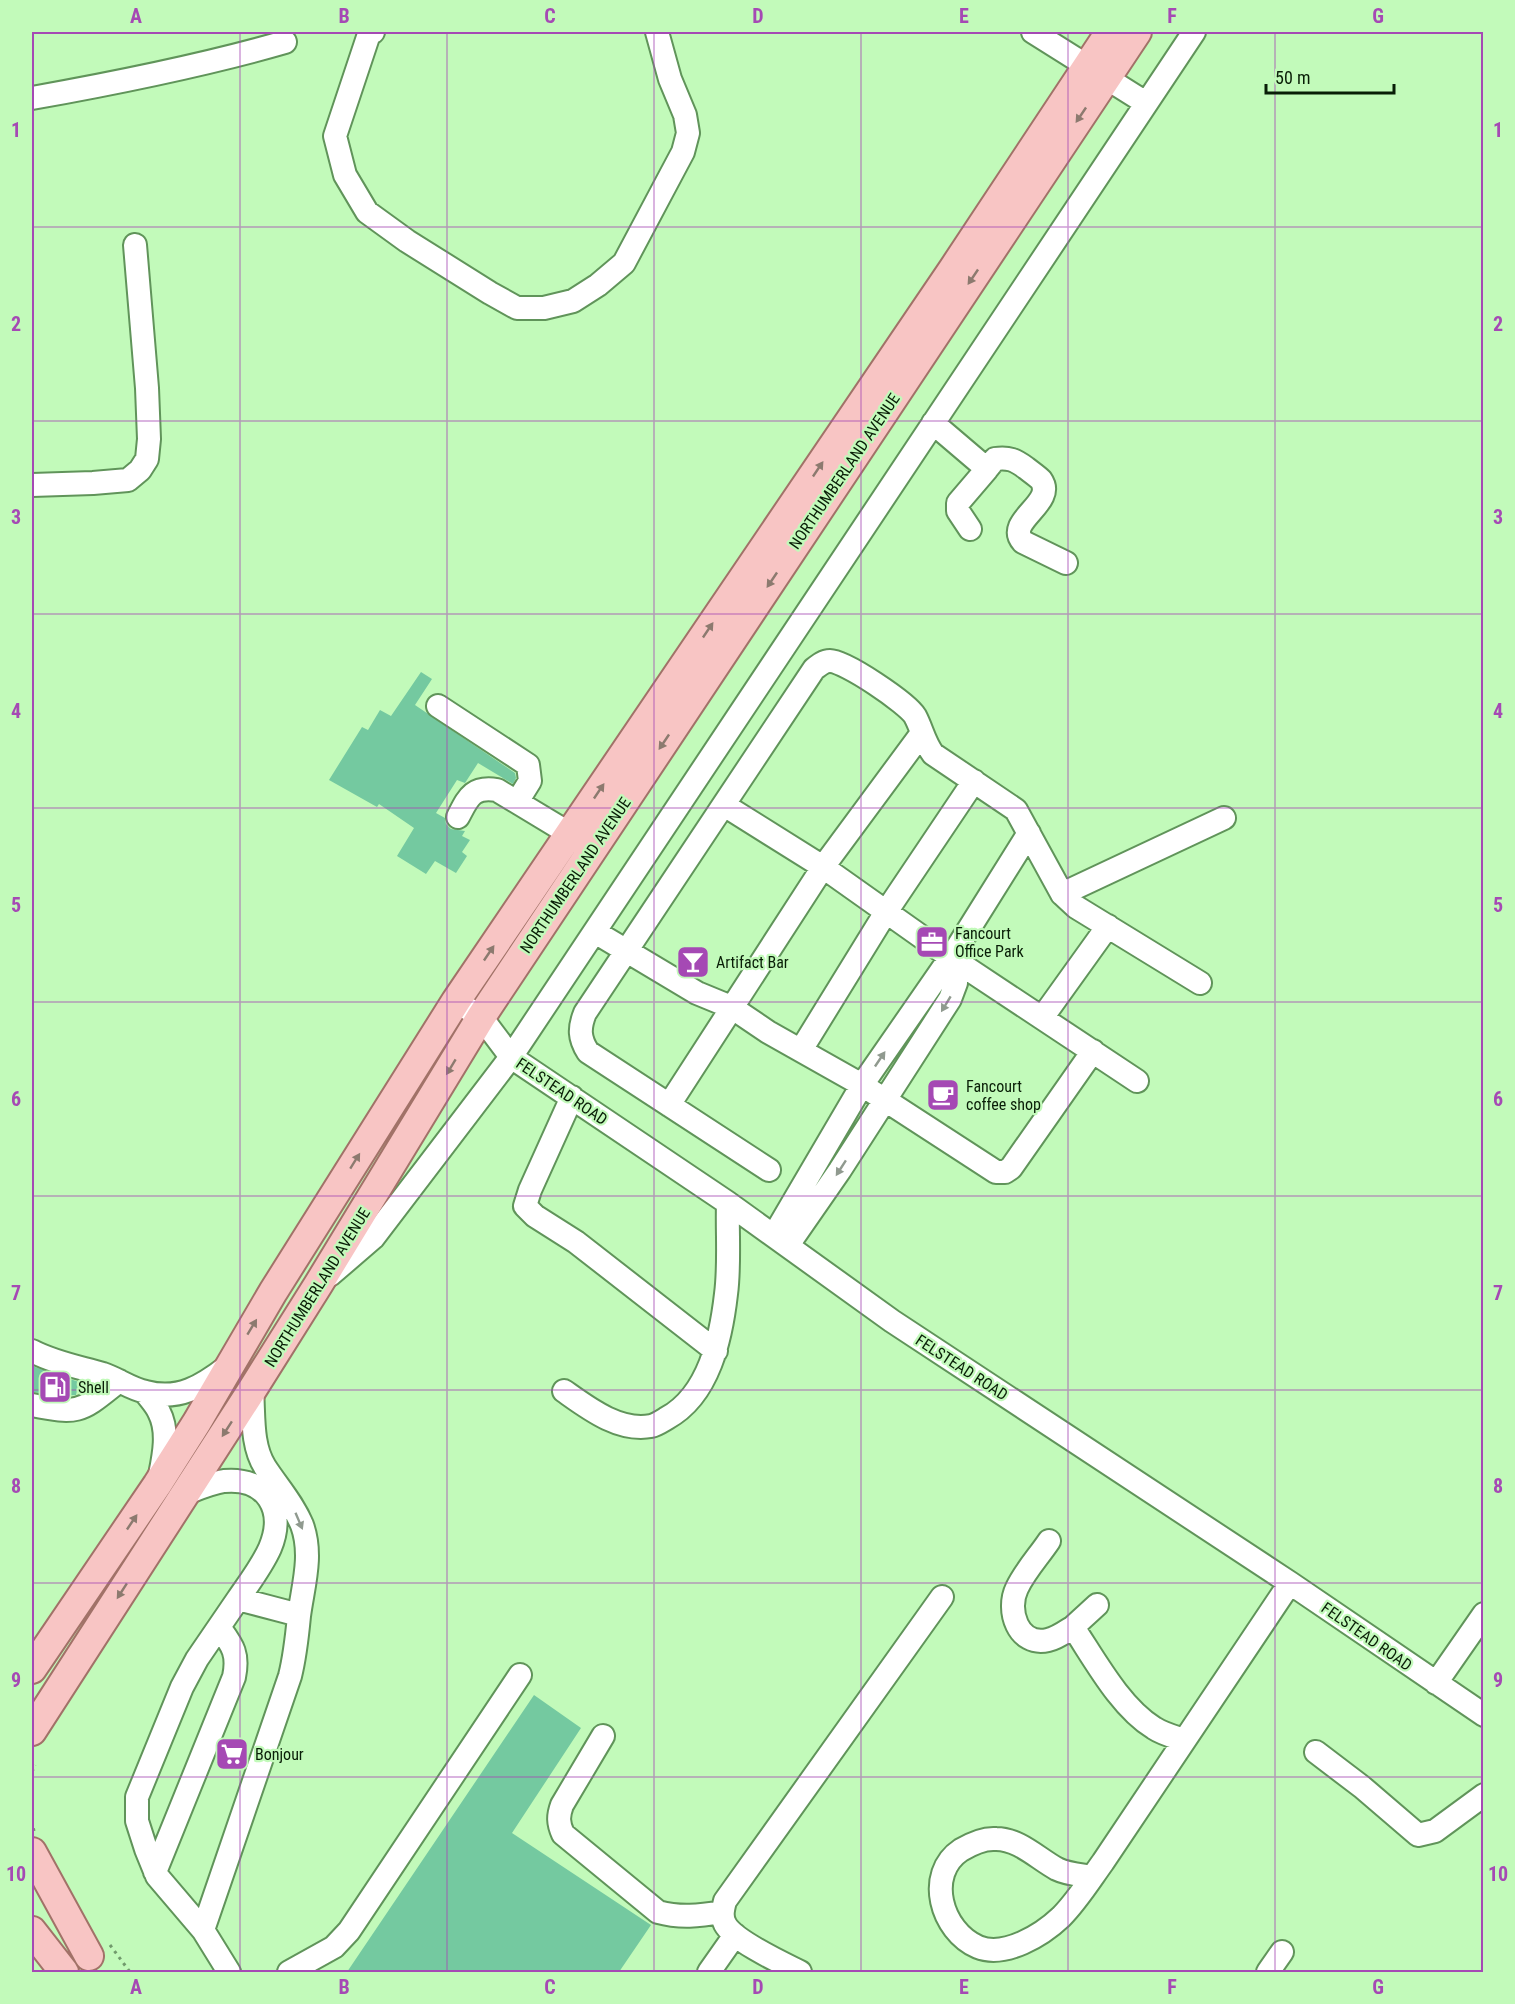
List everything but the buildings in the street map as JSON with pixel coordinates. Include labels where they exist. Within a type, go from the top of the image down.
[{"type":"main road","name":"NORTHUMBERLAND AVENUE","points":[[32,1731],[252,1390],[481,1017],[1097,71],[1110,32]]},
{"type":"main road","name":"NORTHUMBERLAND AVENUE","points":[[32,1669],[197,1422],[229,1366],[456,1001],[953,269],[1097,71],[1137,32]]},
{"type":"main road","points":[[32,1628],[88,1588]]},
{"type":"main road","points":[[33,1755],[48,1707]]},
{"type":"main road","points":[[32,1852],[96,1964]]},
{"type":"main road","points":[[32,1878],[96,1964]]},
{"type":"main road","points":[[32,1931],[64,1972]]},
{"type":"main road","points":[[32,1956],[56,1972]]},
{"type":"street","points":[[373,32],[369,34],[335,136],[345,175],[367,212],[407,241],[517,308],[544,308],[573,301],[597,285],[624,262],[683,152],[688,133],[685,116],[670,79],[657,32]]},
{"type":"street","points":[[1033,32],[1146,103]]},
{"type":"street","points":[[318,1285],[374,1238],[512,1057],[1194,32]]},
{"type":"street","points":[[32,98],[250,52],[285,42]]},
{"type":"street","points":[[32,485],[128,480],[140,470],[147,459],[149,439],[147,388],[135,245]]},
{"type":"street","points":[[933,423],[987,469]]},
{"type":"street","points":[[970,529],[958,511],[958,503],[995,459],[1013,459],[1039,478],[1043,490],[1042,497],[1021,525],[1018,531],[1019,538],[1066,563]]},
{"type":"street","points":[[769,1170],[588,1052],[580,1034],[585,1013],[814,669],[821,663],[830,661],[840,663],[874,683],[908,708],[915,717],[933,754],[1016,810],[1062,894],[1076,907],[1200,983]]},
{"type":"street","points":[[438,706],[528,765],[530,781],[517,802]]},
{"type":"street","points":[[669,1105],[823,867],[922,733]]},
{"type":"street","points":[[801,1050],[886,912],[974,781]]},
{"type":"street","points":[[458,817],[470,795],[484,788],[497,790],[570,834]]},
{"type":"street","points":[[724,805],[823,867],[1137,1081]]},
{"type":"street","points":[[1062,894],[1224,818]]},
{"type":"street","points":[[781,1240],[862,1085],[904,1023],[955,956],[1029,833]]},
{"type":"street","points":[[1042,1018],[1108,926]]},
{"type":"street","points":[[595,932],[697,993],[731,1007],[884,1098],[996,1172],[1005,1172],[1011,1168],[1092,1051]]},
{"type":"street","points":[[781,1240],[840,1170],[884,1098],[950,999],[956,983],[955,956]]},
{"type":"street","name":"FELSTEAD ROAD","points":[[456,1001],[481,1017],[512,1057],[728,1203],[892,1321],[1290,1583],[1484,1715]]},
{"type":"street","points":[[904,1023],[925,1037]]},
{"type":"street","points":[[572,1097],[525,1206],[535,1216],[576,1242],[716,1351]]},
{"type":"street","points":[[564,1391],[587,1408],[613,1422],[652,1426],[671,1416],[689,1401],[704,1378],[716,1351],[726,1294],[728,1203]]},
{"type":"street","points":[[32,1351],[62,1364],[98,1373],[145,1392],[165,1395],[178,1395],[192,1391],[229,1366]]},
{"type":"street","points":[[32,1406],[73,1411],[83,1408],[119,1381]]},
{"type":"street","points":[[203,1930],[290,1676],[307,1563],[307,1542],[302,1525],[290,1501],[264,1466],[258,1451],[254,1432],[252,1390]]},
{"type":"street","points":[[145,1392],[160,1413],[164,1427],[164,1457],[157,1485]]},
{"type":"street","points":[[184,1494],[224,1481],[239,1481],[264,1491],[272,1503],[276,1520],[270,1548],[197,1659],[182,1687],[137,1797],[137,1821],[155,1872],[203,1930],[230,1972]]},
{"type":"street","points":[[1049,1541],[1016,1589],[1014,1617],[1017,1628],[1023,1635],[1036,1641],[1048,1640],[1073,1627],[1096,1605]]},
{"type":"street","points":[[1092,1877],[1059,1870],[1016,1842],[995,1839],[971,1844],[952,1857],[942,1877],[941,1901],[953,1930],[979,1947],[1003,1949],[1035,1935],[1061,1917],[1092,1877],[1290,1583]]},
{"type":"street","points":[[800,1972],[735,1935],[725,1923],[722,1912],[725,1901],[942,1597]]},
{"type":"street","points":[[238,1599],[300,1616]]},
{"type":"street","points":[[1436,1683],[1484,1614]]},
{"type":"street","points":[[155,1872],[234,1677],[237,1665],[236,1653],[219,1626]]},
{"type":"street","points":[[1073,1627],[1125,1702],[1156,1730],[1184,1740]]},
{"type":"street","points":[[289,1972],[334,1947],[349,1931],[520,1675]]},
{"type":"street","points":[[603,1736],[562,1805],[559,1825],[564,1834],[658,1912],[675,1917],[689,1917],[722,1912]]},
{"type":"street","points":[[1316,1752],[1362,1787],[1418,1835],[1435,1831],[1484,1795]]},
{"type":"street","points":[[709,1972],[735,1935]]},
{"type":"street","points":[[1268,1972],[1282,1952]]},
{"type":"path","points":[[32,1772],[33,1755]]},
{"type":"place","name":"Fancourt Office Park","points":[[932,942]]},
{"type":"place","name":"Artifact Bar","points":[[693,962]]},
{"type":"place","name":"Fancourt coffee shop","points":[[943,1095]]},
{"type":"place","name":"Shell","points":[[55,1387]]},
{"type":"place","name":"Bonjour","points":[[232,1754]]}]
